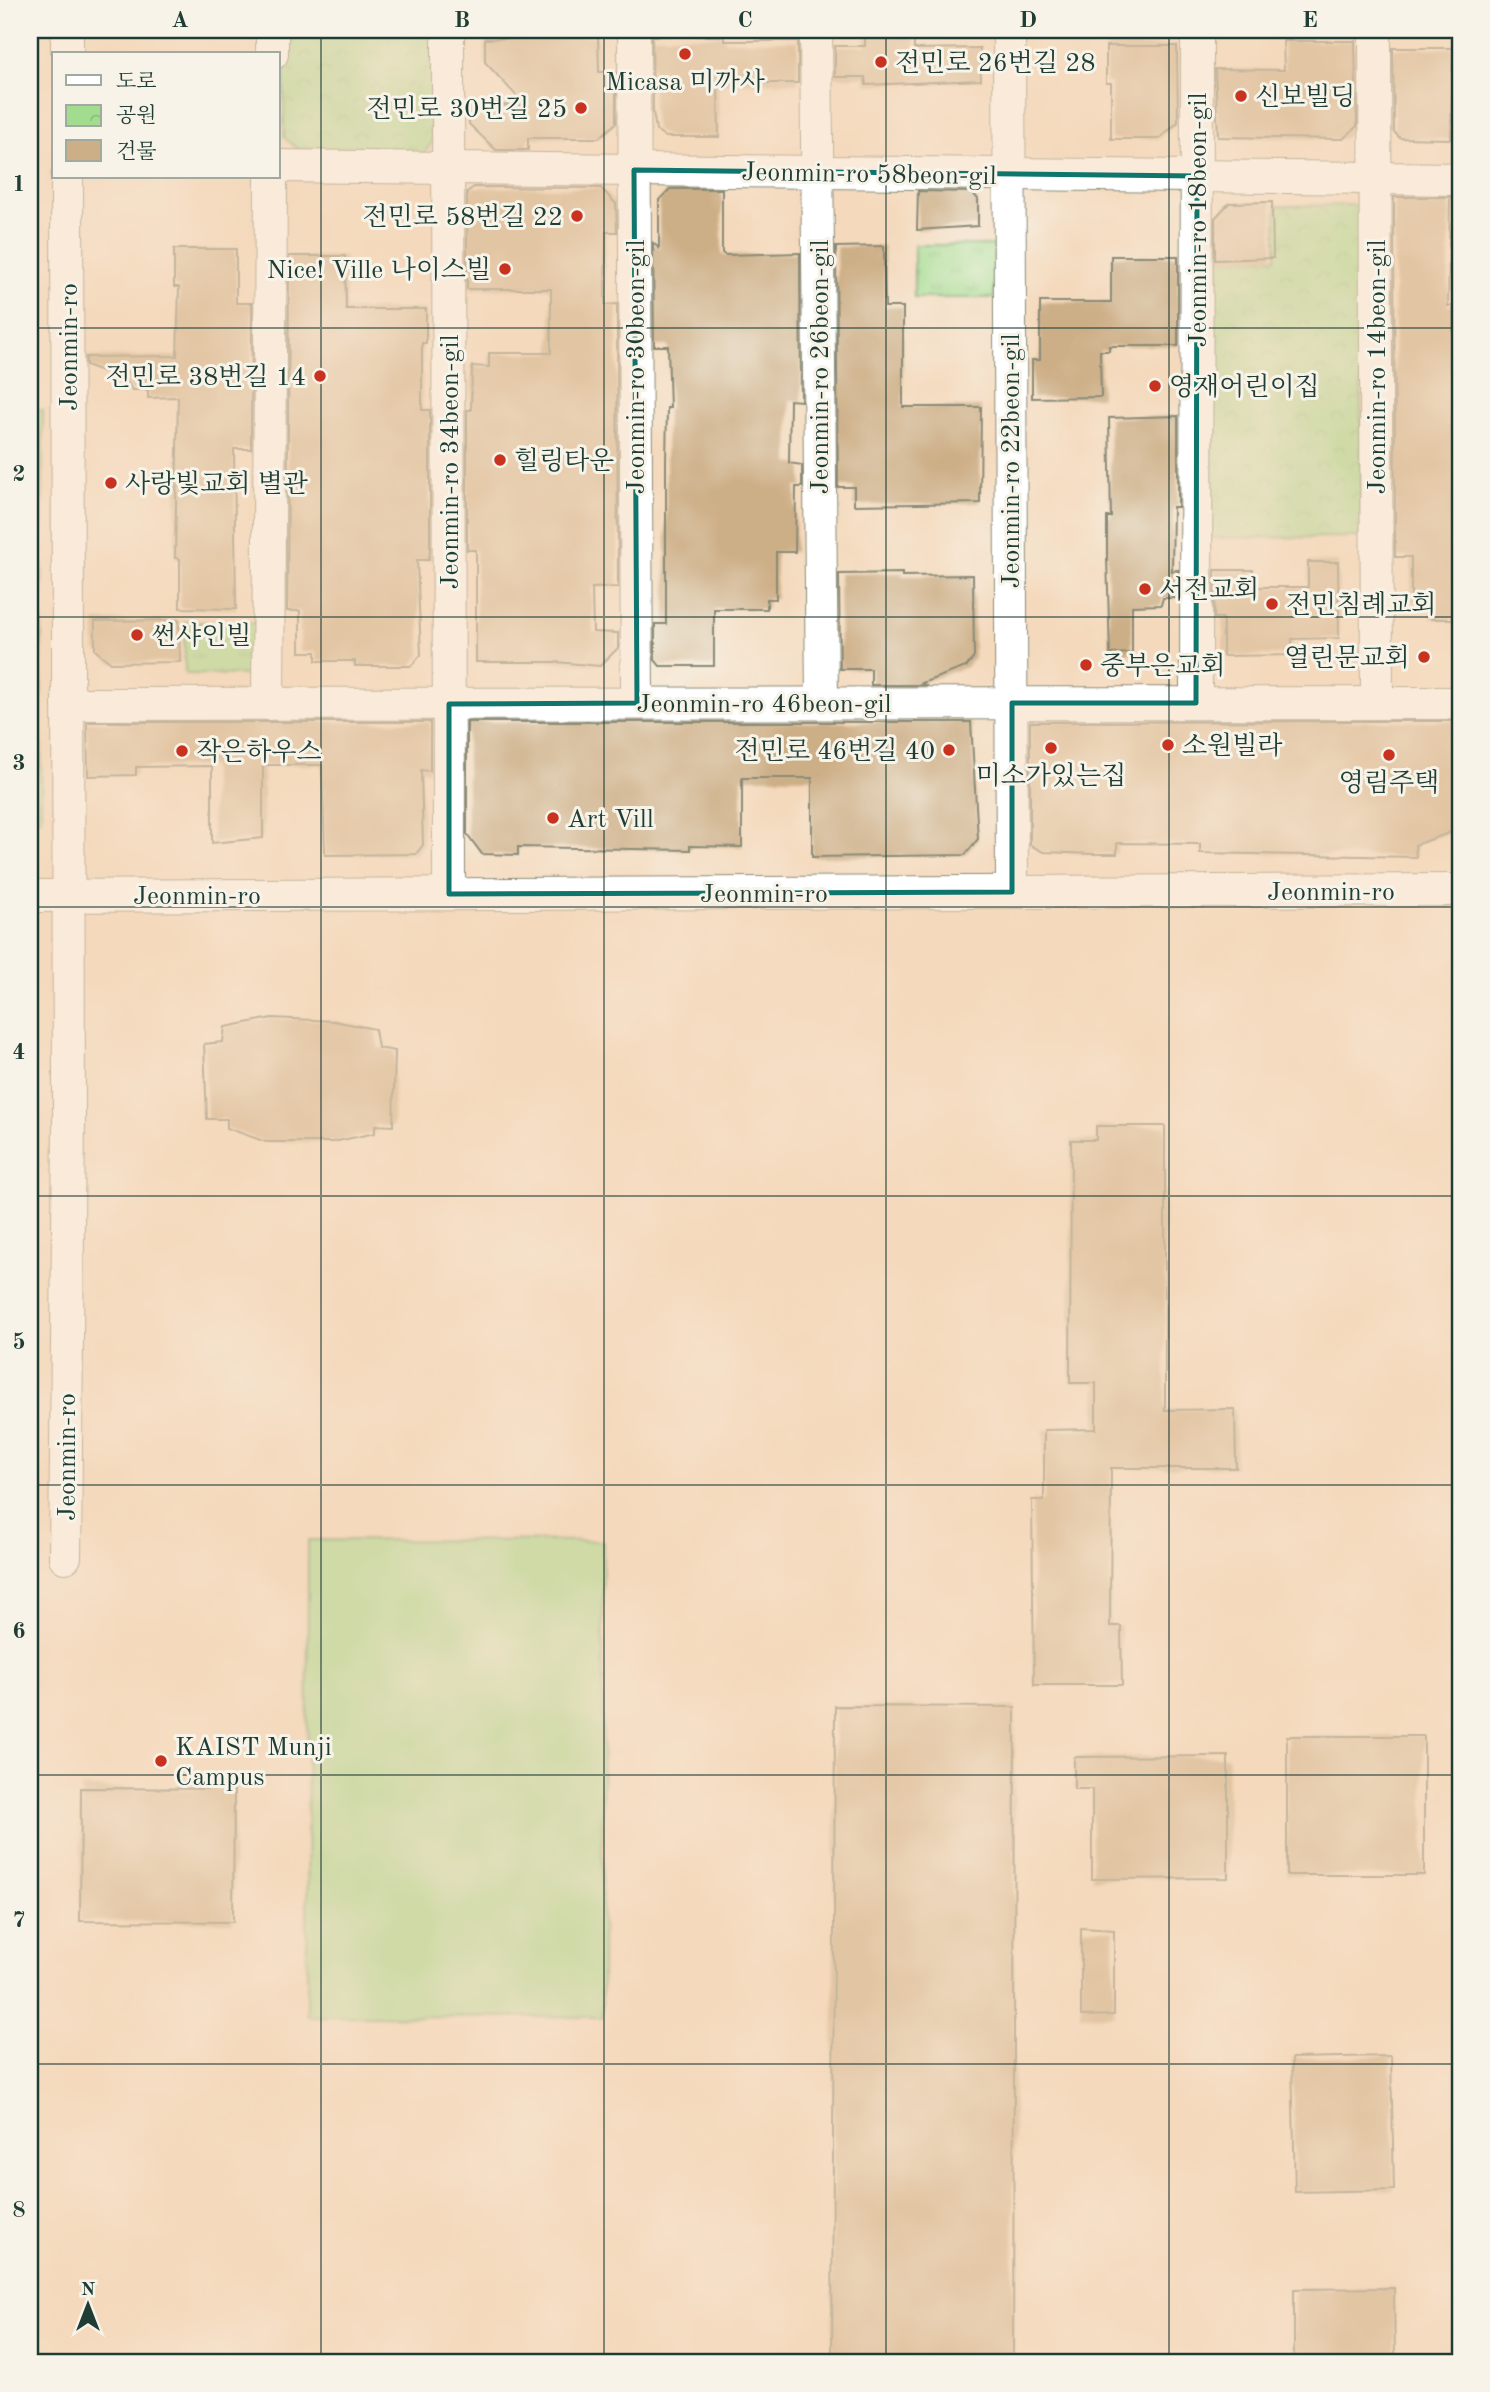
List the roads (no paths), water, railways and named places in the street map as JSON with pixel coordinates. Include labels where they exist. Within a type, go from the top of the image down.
[{"type":"street","points":[[67,30],[67,52]]},
{"type":"street","points":[[272,30],[272,52]]},
{"type":"street","name":"Jeonmin-ro 34beon-gil","points":[[449,30],[449,894]]},
{"type":"street","name":"Jeonmin-ro 30beon-gil","points":[[634,30],[637,704]]},
{"type":"street","name":"Jeonmin-ro 26beon-gil","points":[[816,30],[821,704]]},
{"type":"street","name":"Jeonmin-ro 22beon-gil","points":[[1009,30],[1007,174],[1012,892]]},
{"type":"street","name":"Jeonmin-ro 18beon-gil","points":[[1196,704],[1197,30]]},
{"type":"street","name":"Jeonmin-ro 14beon-gil","points":[[1375,30],[1377,704]]},
{"type":"street","name":"Jeonmin-ro 58beon-gil","points":[[280,166],[1460,179]]},
{"type":"street","name":"Jeonmin-ro","points":[[65,1557],[67,178]]},
{"type":"street","points":[[268,704],[271,178]]},
{"type":"street","name":"Jeonmin-ro 46beon-gil","points":[[68,704],[1460,703]]},
{"type":"street","name":"Jeonmin-ro","points":[[30,897],[1460,890]]},
{"type":"place","name":"Micasa 미까사","points":[[685,54]]},
{"type":"place","name":"전민로 26번길 28","points":[[881,62]]},
{"type":"place","name":"신보빌딩","points":[[1241,96]]},
{"type":"place","name":"전민로 30번길 25","points":[[581,108]]},
{"type":"place","name":"전민로 58번길 22","points":[[577,216]]},
{"type":"place","name":"Nice! Ville 나이스빌","points":[[505,269]]},
{"type":"place","name":"전민로 38번길 14","points":[[320,376]]},
{"type":"place","name":"영재어린이집","points":[[1155,386]]},
{"type":"place","name":"힐링타운","points":[[500,460]]},
{"type":"place","name":"사랑빛교회 별관","points":[[111,483]]},
{"type":"place","name":"서전교회","points":[[1145,589]]},
{"type":"place","name":"전민침례교회","points":[[1272,604]]},
{"type":"place","name":"썬샤인빌","points":[[137,635]]},
{"type":"place","name":"열린문교회","points":[[1424,657]]},
{"type":"place","name":"중부은교회","points":[[1086,665]]},
{"type":"place","name":"소원빌라","points":[[1168,745]]},
{"type":"place","name":"미소가있는집","points":[[1051,748]]},
{"type":"place","name":"전민로 46번길 40","points":[[949,750]]},
{"type":"place","name":"작은하우스","points":[[182,751]]},
{"type":"place","name":"영림주택","points":[[1389,755]]},
{"type":"place","name":"Art Vill","points":[[553,818]]},
{"type":"place","name":"KAIST Munji Campus","points":[[161,1761]]}]
